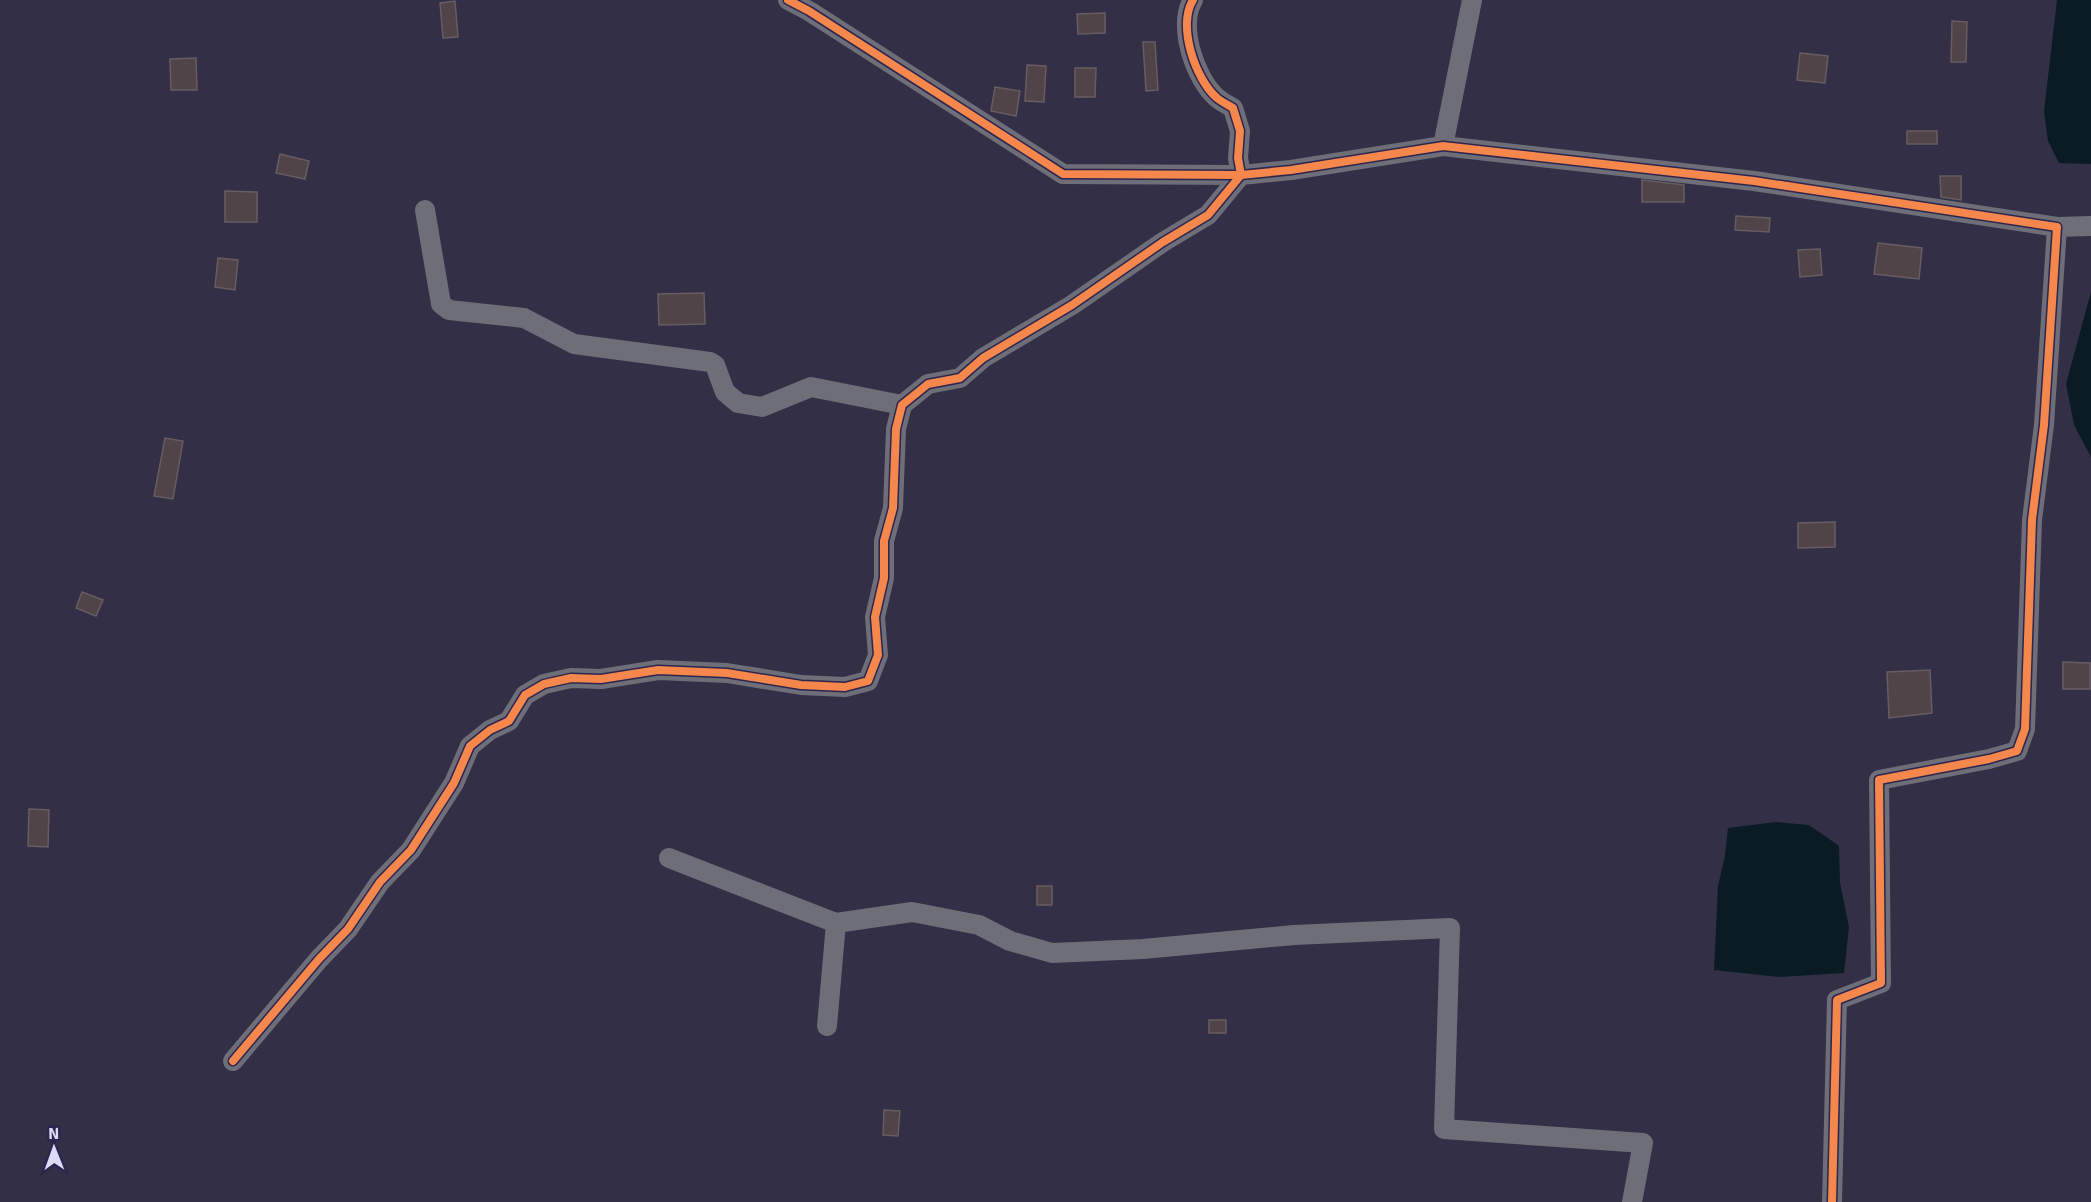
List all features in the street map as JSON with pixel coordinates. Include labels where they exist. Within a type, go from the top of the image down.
[{"type":"street","points":[[788,0],[809,11],[1063,174],[1241,175],[1291,171],[1443,146],[1754,181],[2057,227],[2091,226]]},
{"type":"street","points":[[233,1061],[318,959],[348,929],[380,882],[411,850],[454,783],[470,746],[490,730],[509,721],[525,695],[544,684],[571,678],[601,679],[658,670],[727,673],[801,685],[845,687],[868,681],[878,655],[875,617],[884,578],[884,542],[893,507],[896,429],[902,405],[928,384],[960,378],[983,358],[1072,305],[1163,242],[1208,215],[1241,175],[1238,158],[1240,131],[1233,108],[1217,97],[1193,61],[1188,8],[1193,0]]},
{"type":"street","points":[[1443,146],[1472,0]]},
{"type":"street","points":[[425,210],[441,304],[448,310],[524,318],[574,344],[710,362],[715,365],[725,392],[738,403],[762,407],[811,387],[902,405]]},
{"type":"street","points":[[1832,1202],[1837,1000],[1881,983],[1879,780],[1989,759],[2018,751],[2025,729],[2032,520],[2044,425],[2057,227]]},
{"type":"street","points":[[669,858],[836,923],[912,912],[979,926],[1010,941],[1052,953],[1294,935],[1450,928],[1444,1129],[1643,1143],[1632,1202]]},
{"type":"street","points":[[827,1026],[836,923]]},
{"type":"water","points":[[2057,0],[2091,0],[2091,164],[2059,163],[2048,141],[2044,111]]},
{"type":"water","points":[[2091,292],[2091,457],[2074,425],[2066,384]]},
{"type":"water","points":[[1776,822],[1809,825],[1839,846],[1840,883],[1849,927],[1844,973],[1779,977],[1714,970],[1718,886],[1725,856],[1728,828]]},
{"type":"building","points":[[455,1],[458,37],[443,38],[440,3]]},
{"type":"building","points":[[1105,13],[1105,33],[1078,34],[1077,14]]},
{"type":"building","points":[[1952,21],[1967,22],[1966,62],[1951,62]]},
{"type":"building","points":[[1143,42],[1155,42],[1158,90],[1146,91]]},
{"type":"building","points":[[1800,53],[1828,56],[1825,83],[1797,80]]},
{"type":"building","points":[[196,58],[197,90],[171,90],[170,59]]},
{"type":"building","points":[[1027,65],[1046,66],[1044,102],[1025,101]]},
{"type":"building","points":[[1075,68],[1096,68],[1095,97],[1075,97]]},
{"type":"building","points":[[995,87],[1020,91],[1016,116],[991,111]]},
{"type":"building","points":[[1907,131],[1937,131],[1937,144],[1907,144]]},
{"type":"building","points":[[280,154],[309,161],[305,179],[276,173]]},
{"type":"building","points":[[1940,176],[1961,176],[1961,200],[1941,197]]},
{"type":"building","points":[[1642,180],[1684,185],[1684,202],[1642,202]]},
{"type":"building","points":[[225,191],[257,192],[257,222],[225,222]]},
{"type":"building","points":[[1736,216],[1770,218],[1769,232],[1735,230]]},
{"type":"building","points":[[1878,243],[1922,248],[1919,279],[1874,274]]},
{"type":"building","points":[[1820,249],[1822,275],[1800,277],[1798,250]]},
{"type":"building","points":[[218,258],[238,260],[235,290],[215,287]]},
{"type":"building","points":[[704,293],[705,324],[659,325],[658,294]]},
{"type":"building","points":[[165,438],[183,441],[173,499],[154,496]]},
{"type":"building","points":[[1835,522],[1835,547],[1798,548],[1798,523]]},
{"type":"building","points":[[82,592],[103,600],[96,616],[76,608]]},
{"type":"building","points":[[2063,662],[2090,663],[2090,689],[2063,689]]},
{"type":"building","points":[[1930,670],[1932,713],[1889,718],[1887,672]]},
{"type":"building","points":[[29,809],[49,810],[48,847],[28,846]]},
{"type":"building","points":[[1037,886],[1052,886],[1052,905],[1037,905]]},
{"type":"building","points":[[1209,1020],[1226,1020],[1226,1033],[1209,1033]]},
{"type":"building","points":[[884,1110],[900,1111],[898,1136],[883,1135]]},
{"type":"cycle path","points":[[788,0],[809,11],[1063,174],[1241,175],[1291,170],[1443,146],[1754,181],[2057,227],[2044,425],[2032,520],[2025,729],[2017,751],[1989,759],[1879,780],[1881,983],[1837,1000],[1832,1202]]},
{"type":"cycle path","points":[[233,1061],[319,959],[348,929],[380,882],[411,850],[454,783],[470,746],[490,730],[509,721],[525,695],[544,684],[571,678],[601,679],[658,670],[727,673],[801,685],[845,687],[868,681],[878,655],[875,617],[884,578],[884,541],[893,508],[896,429],[902,405],[928,384],[960,378],[983,358],[1072,305],[1163,242],[1208,215],[1241,175],[1238,158],[1240,131],[1233,108],[1217,98],[1209,89],[1191,51],[1187,23],[1193,0]]}]
